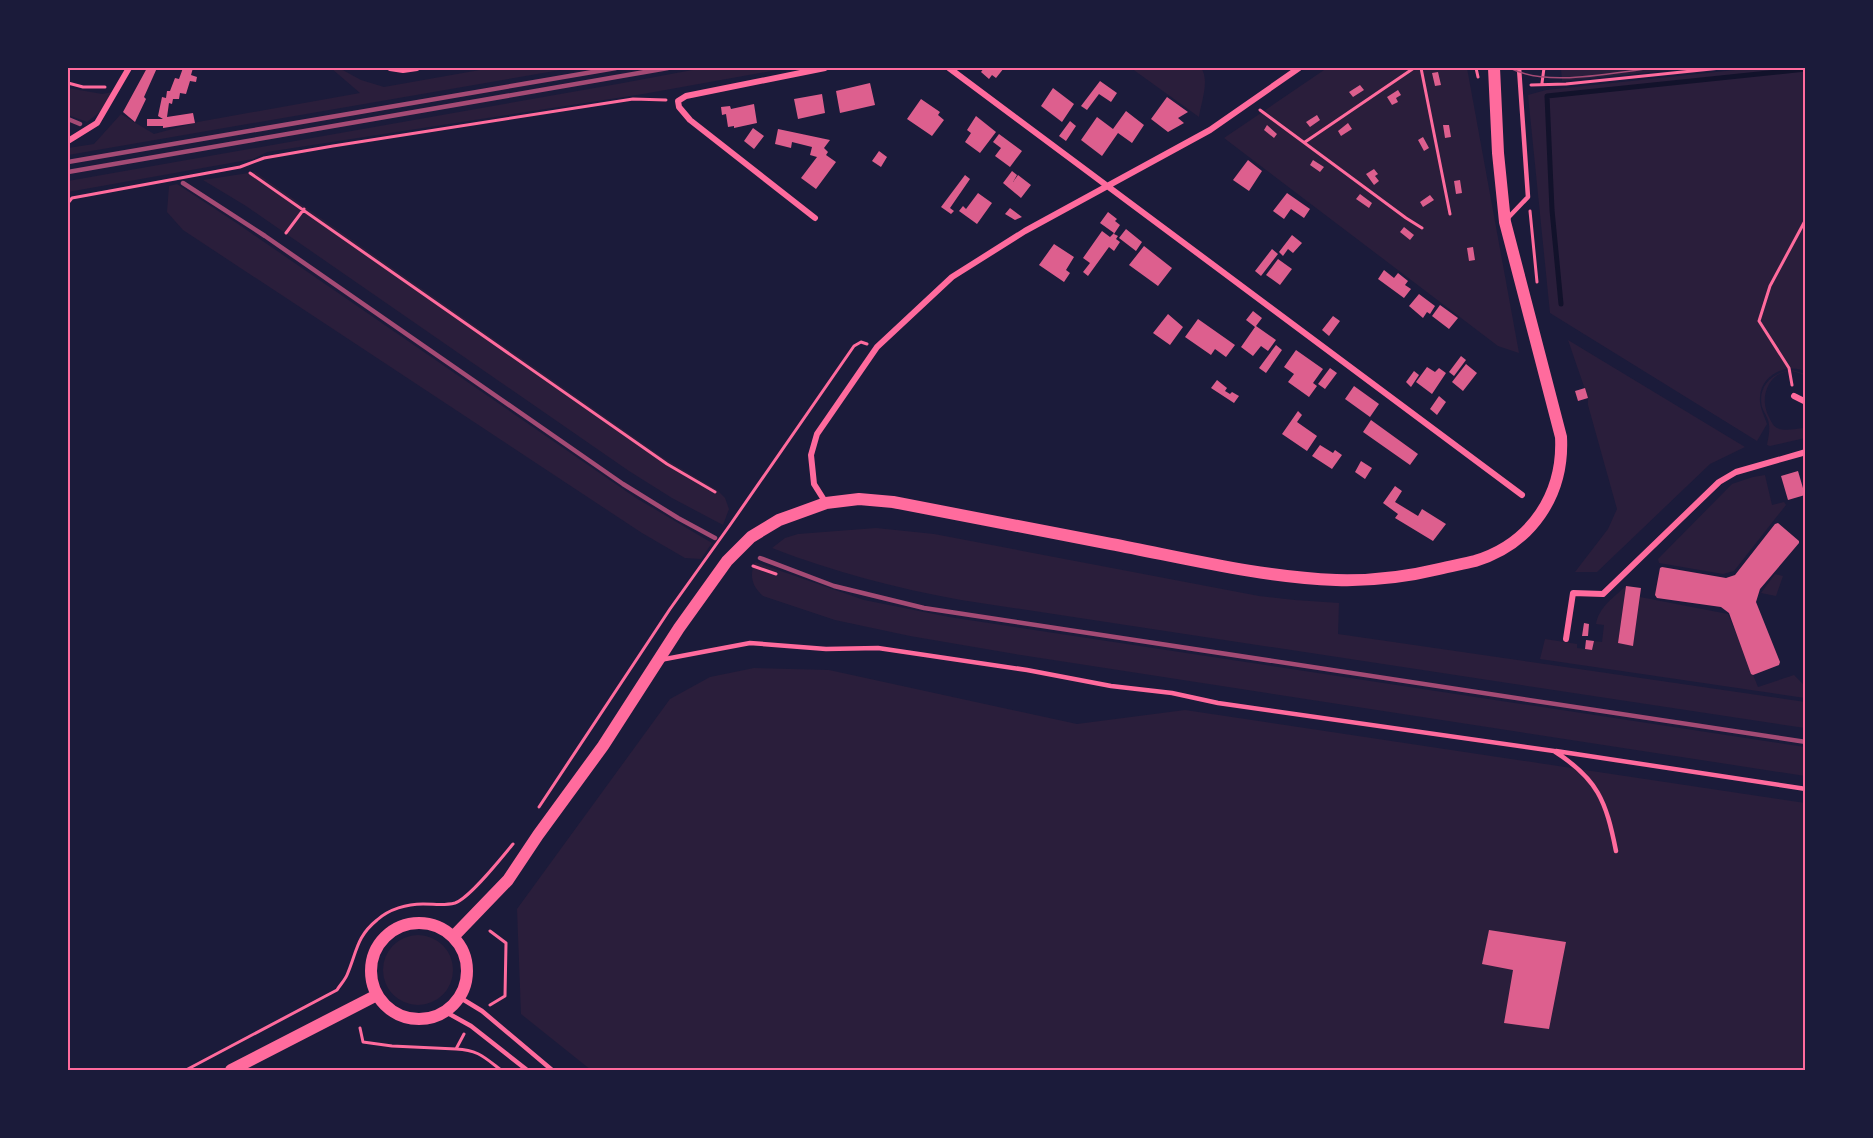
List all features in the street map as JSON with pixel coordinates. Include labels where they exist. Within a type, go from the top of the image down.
[{"type":"main road","points":[[453,937],[508,880],[603,746],[727,561],[751,537],[779,520],[826,503],[859,499],[893,502],[1261,572],[1338,580],[1426,572],[1475,561],[1509,545],[1528,530],[1551,496],[1561,459],[1561,437],[1505,222],[1498,153],[1494,68]]},
{"type":"main road","points":[[422,923],[439,927],[453,937],[462,950],[467,966],[465,982],[459,997],[444,1011],[430,1017],[415,1018],[400,1015],[387,1007],[377,995],[372,979],[372,961],[378,945],[389,932],[405,925],[422,923]]},
{"type":"main road","points":[[231,1071],[377,995]]},
{"type":"street","points":[[68,141],[97,123],[129,68]]},
{"type":"street","points":[[390,68],[403,70],[417,68]]},
{"type":"street","points":[[815,218],[690,120],[678,108],[678,101],[686,96],[825,68]]},
{"type":"street","points":[[949,68],[1522,495]]},
{"type":"street","points":[[826,503],[814,484],[810,455],[817,434],[877,347],[952,277],[1025,231],[1210,130],[1299,68]]},
{"type":"street","points":[[1794,396],[1806,402]]},
{"type":"street","points":[[1566,639],[1573,593],[1603,594],[1719,482],[1736,472],[1806,452]]},
{"type":"lane","points":[[1505,222],[1528,197],[1519,68]]},
{"type":"lane","points":[[658,661],[750,643],[826,649],[878,648],[1027,670],[1111,686],[1172,693],[1218,703],[1806,789]]},
{"type":"lane","points":[[1554,751],[1572,763],[1596,786],[1609,816],[1616,851]]},
{"type":"lane","points":[[459,997],[482,1011],[552,1071]]},
{"type":"lane","points":[[444,1011],[471,1026],[527,1071]]},
{"type":"path","points":[[1305,142],[1414,68]]},
{"type":"path","points":[[1421,68],[1450,214]]},
{"type":"path","points":[[1542,83],[1544,68]]},
{"type":"path","points":[[1520,86],[1542,83],[1566,84],[1721,68]]},
{"type":"path","points":[[68,83],[83,87],[119,87]]},
{"type":"path","points":[[68,203],[72,198],[240,167],[264,158],[333,146],[633,99],[678,101]]},
{"type":"path","points":[[1260,110],[1422,228]]},
{"type":"path","points":[[250,173],[658,457],[715,492]]},
{"type":"path","points":[[1528,197],[1538,291]]},
{"type":"path","points":[[286,233],[304,209]]},
{"type":"path","points":[[1794,396],[1789,368],[1760,321],[1770,286],[1806,219]]},
{"type":"path","points":[[536,810],[670,609],[854,346],[861,342],[877,347]]},
{"type":"path","points":[[753,566],[776,574]]},
{"type":"path","points":[[186,1071],[337,990],[347,976],[357,945],[365,930],[378,918],[391,910],[407,905],[443,906],[458,902],[493,868],[517,839]]},
{"type":"path","points":[[456,1049],[474,1051],[501,1071]]},
{"type":"shaded area","points":[[331,68],[339,68],[361,80],[384,87],[491,68],[572,68],[68,155],[68,148],[94,144],[121,114],[154,134],[198,122],[360,93]]},
{"type":"shaded area","points":[[703,68],[788,68],[643,94],[267,152],[253,159],[68,192],[68,181]]},
{"type":"shaded area","points":[[1131,68],[1201,68],[1205,85],[1199,117]]},
{"type":"shaded area","points":[[1327,68],[1467,68],[1519,353],[1498,346],[1224,138]]},
{"type":"shaded area","points":[[1561,68],[1693,68],[1562,81]]},
{"type":"shaded area","points":[[1754,68],[1805,68],[1805,371],[1791,368],[1783,370],[1776,372],[1765,382],[1761,389],[1760,400],[1767,424],[1757,441],[1550,313],[1528,95],[1546,90]]},
{"type":"shaded area","points":[[68,88],[102,94],[113,92],[109,105],[87,122],[68,115]]},
{"type":"shaded area","points":[[255,172],[665,459],[717,490],[725,498],[729,509],[723,525],[672,498],[629,471],[246,206],[203,180]]},
{"type":"shaded area","points":[[177,184],[636,498],[712,543],[701,559],[685,558],[642,533],[183,230],[167,212],[169,186]]},
{"type":"shaded area","points":[[1568,340],[1745,447],[1710,464],[1597,572],[1575,572],[1608,529],[1617,509],[1588,398]]},
{"type":"shaded area","points":[[1792,370],[1805,374],[1805,376],[1795,372],[1778,375],[1767,388],[1765,407],[1773,425],[1784,430],[1805,428],[1805,438],[1770,446],[1767,445],[1769,427],[1762,407],[1762,393],[1768,381],[1773,377],[1785,371]]},
{"type":"shaded area","points":[[1765,475],[1772,505],[1784,502],[1786,505],[1734,571],[1723,574],[1659,563],[1658,559],[1732,484]]},
{"type":"shaded area","points":[[876,528],[934,534],[1259,596],[1339,603],[1338,634],[1805,702],[1805,728],[961,600],[865,578],[818,565],[772,548],[785,538],[798,534]]},
{"type":"shaded area","points":[[755,562],[864,600],[949,617],[1805,747],[1805,776],[910,636],[835,620],[763,596],[753,580],[752,572]]},
{"type":"shaded area","points":[[1775,574],[1783,576],[1776,596],[1761,593]]},
{"type":"shaded area","points":[[1626,586],[1618,643],[1633,645],[1640,597],[1728,614],[1758,687],[1794,675],[1805,686],[1805,698],[1540,659],[1545,639],[1577,644],[1577,648],[1592,650],[1594,641],[1602,642],[1604,625],[1596,624],[1600,612]]},
{"type":"shaded area","points":[[754,668],[829,670],[1077,724],[1185,710],[1805,803],[1805,1070],[591,1070],[521,1014],[517,909],[670,699],[710,677]]},
{"type":"shaded area","points":[[425,935],[438,941],[447,950],[451,956],[453,970],[451,984],[443,995],[432,1003],[411,1005],[393,995],[385,984],[383,963],[393,945],[404,937]]},
{"type":"building","points":[[147,68],[157,68],[135,122],[123,112]]},
{"type":"building","points":[[183,68],[193,68],[191,75],[197,77],[196,82],[190,81],[186,94],[180,93],[179,99],[173,99],[172,104],[169,103],[167,117],[193,113],[195,123],[163,128],[163,126],[147,126],[147,119],[163,119],[158,116],[162,97],[166,98],[167,91],[170,91],[175,78],[179,79]]},
{"type":"building","points":[[984,68],[1004,68],[996,78],[992,75],[989,79],[981,72]]},
{"type":"building","points":[[1438,72],[1441,85],[1435,86],[1432,73]]},
{"type":"building","points":[[1100,81],[1117,93],[1111,102],[1099,94],[1087,110],[1081,106]]},
{"type":"building","points":[[870,83],[875,105],[840,113],[836,91]]},
{"type":"building","points":[[1360,85],[1364,90],[1353,97],[1349,92]]},
{"type":"building","points":[[1053,88],[1074,104],[1062,122],[1041,106]]},
{"type":"building","points":[[1398,90],[1401,95],[1396,98],[1398,102],[1392,105],[1387,97]]},
{"type":"building","points":[[822,94],[825,113],[798,119],[794,99]]},
{"type":"building","points":[[1167,97],[1188,112],[1178,118],[1184,123],[1168,132],[1151,119]]},
{"type":"building","points":[[921,99],[940,112],[938,115],[944,120],[932,136],[907,119]]},
{"type":"building","points":[[754,104],[757,123],[734,128],[734,126],[728,127],[726,114],[722,115],[721,107],[730,106],[731,109]]},
{"type":"building","points":[[1126,111],[1144,125],[1132,143],[1118,133],[1102,156],[1081,140],[1097,117],[1113,129]]},
{"type":"building","points":[[1317,115],[1320,120],[1310,127],[1306,122]]},
{"type":"building","points":[[976,116],[996,132],[980,153],[965,142],[971,133],[967,130]]},
{"type":"building","points":[[1070,121],[1076,126],[1066,141],[1059,136]]},
{"type":"building","points":[[1348,123],[1352,129],[1341,136],[1338,131]]},
{"type":"building","points":[[1267,125],[1277,134],[1274,138],[1264,130]]},
{"type":"building","points":[[1443,125],[1449,125],[1451,137],[1445,138]]},
{"type":"building","points":[[753,128],[764,136],[754,149],[744,141]]},
{"type":"building","points":[[778,129],[830,140],[824,148],[828,152],[826,155],[836,162],[816,189],[801,178],[817,157],[810,155],[812,147],[792,142],[791,148],[775,144]]},
{"type":"building","points":[[999,134],[1022,151],[1010,167],[995,156],[1001,148],[993,142]]},
{"type":"building","points":[[1423,137],[1429,148],[1424,151],[1418,140]]},
{"type":"building","points":[[879,151],[887,157],[881,167],[872,161]]},
{"type":"building","points":[[1248,160],[1262,171],[1249,191],[1233,180]]},
{"type":"building","points":[[1313,160],[1324,167],[1320,172],[1310,165]]},
{"type":"building","points":[[1374,169],[1379,181],[1374,185],[1366,174]]},
{"type":"building","points":[[1012,171],[1017,175],[1013,182],[1018,175],[1031,185],[1021,198],[1003,183]]},
{"type":"building","points":[[965,175],[970,179],[950,208],[954,211],[951,214],[941,207]]},
{"type":"building","points":[[1460,180],[1462,193],[1456,194],[1454,181]]},
{"type":"building","points":[[978,193],[992,203],[977,224],[959,211],[963,206],[966,209]]},
{"type":"building","points":[[1287,193],[1310,209],[1304,218],[1291,209],[1284,219],[1273,211]]},
{"type":"building","points":[[1360,194],[1372,203],[1369,208],[1356,199]]},
{"type":"building","points":[[1430,195],[1434,200],[1423,207],[1420,202]]},
{"type":"building","points":[[1010,208],[1022,217],[1015,220],[1005,214]]},
{"type":"building","points":[[1108,212],[1117,219],[1115,221],[1120,225],[1114,234],[1118,236],[1116,239],[1120,242],[1114,251],[1109,247],[1088,276],[1083,272],[1090,263],[1083,258],[1102,231],[1110,237],[1114,233],[1100,223]]},
{"type":"building","points":[[1404,227],[1414,235],[1410,240],[1400,232]]},
{"type":"building","points":[[1126,229],[1142,242],[1136,251],[1119,238]]},
{"type":"building","points":[[1292,235],[1302,243],[1293,253],[1288,249],[1283,256],[1279,252]]},
{"type":"building","points":[[1054,244],[1074,257],[1066,270],[1070,273],[1064,282],[1039,265]]},
{"type":"building","points":[[1144,246],[1172,268],[1158,286],[1129,265]]},
{"type":"building","points":[[1473,247],[1475,260],[1469,261],[1467,248]]},
{"type":"building","points":[[1272,249],[1278,254],[1261,276],[1255,271]]},
{"type":"building","points":[[1278,259],[1292,269],[1280,285],[1266,275]]},
{"type":"building","points":[[1384,270],[1394,278],[1398,273],[1408,281],[1405,285],[1411,289],[1404,298],[1378,279]]},
{"type":"building","points":[[1419,294],[1435,306],[1430,314],[1427,312],[1423,318],[1409,306]]},
{"type":"building","points":[[1440,305],[1458,318],[1449,329],[1432,316]]},
{"type":"building","points":[[1253,311],[1262,318],[1256,326],[1276,340],[1268,351],[1261,346],[1253,356],[1241,347],[1255,327],[1246,320]]},
{"type":"building","points":[[1168,314],[1183,327],[1170,345],[1153,333]]},
{"type":"building","points":[[1333,316],[1340,321],[1329,336],[1322,330]]},
{"type":"building","points":[[1198,319],[1235,345],[1226,357],[1215,349],[1211,355],[1185,337]]},
{"type":"building","points":[[1276,345],[1282,350],[1266,373],[1259,368]]},
{"type":"building","points":[[1296,350],[1323,369],[1313,383],[1317,386],[1309,397],[1288,382],[1294,374],[1284,367]]},
{"type":"building","points":[[1461,356],[1466,360],[1454,376],[1449,372]]},
{"type":"building","points":[[1466,364],[1477,373],[1463,391],[1452,382]]},
{"type":"building","points":[[1427,367],[1435,372],[1439,368],[1446,373],[1432,394],[1416,382]]},
{"type":"building","points":[[1330,368],[1337,373],[1325,389],[1318,384]]},
{"type":"building","points":[[1414,371],[1419,375],[1411,387],[1406,382]]},
{"type":"building","points":[[1217,380],[1227,388],[1225,391],[1239,396],[1234,403],[1211,388]]},
{"type":"building","points":[[1354,386],[1379,404],[1370,417],[1345,399]]},
{"type":"building","points":[[1585,388],[1588,398],[1578,401],[1575,391]]},
{"type":"building","points":[[1439,396],[1446,402],[1437,415],[1430,409]]},
{"type":"building","points":[[1298,411],[1302,415],[1297,422],[1317,436],[1307,451],[1282,434]]},
{"type":"building","points":[[1371,420],[1418,454],[1410,465],[1363,432]]},
{"type":"building","points":[[1320,445],[1333,453],[1335,450],[1342,455],[1332,469],[1312,456]]},
{"type":"building","points":[[1361,461],[1372,468],[1365,479],[1355,472]]},
{"type":"building","points":[[1798,471],[1805,495],[1788,500],[1781,476]]},
{"type":"building","points":[[1395,486],[1402,491],[1395,502],[1418,516],[1422,509],[1446,524],[1433,541],[1395,518],[1398,514],[1383,503]]},
{"type":"building","points":[[1778,523],[1799,543],[1760,589],[1756,602],[1780,662],[1779,665],[1753,675],[1729,613],[1721,607],[1657,598],[1655,595],[1662,567],[1726,578],[1735,575]]},
{"type":"building","points":[[1626,586],[1641,588],[1633,646],[1618,643]]},
{"type":"building","points":[[1584,623],[1589,624],[1588,636],[1582,636]]},
{"type":"building","points":[[1586,640],[1594,641],[1592,650],[1585,649]]},
{"type":"building","points":[[1489,930],[1566,942],[1549,1029],[1504,1023],[1513,970],[1482,964]]},
{"type":"waterway","points":[[1561,304],[1552,210],[1547,96],[1806,69]]},
{"type":"tram line","points":[[1510,68],[1525,74],[1562,78],[1655,68]]},
{"type":"railway","points":[[68,162],[616,68]]},
{"type":"railway","points":[[68,172],[668,68]]},
{"type":"railway","points":[[68,119],[80,124]]},
{"type":"railway","points":[[183,183],[265,236],[623,484],[715,538]]},
{"type":"railway","points":[[760,558],[834,586],[924,608],[1806,742]]}]
